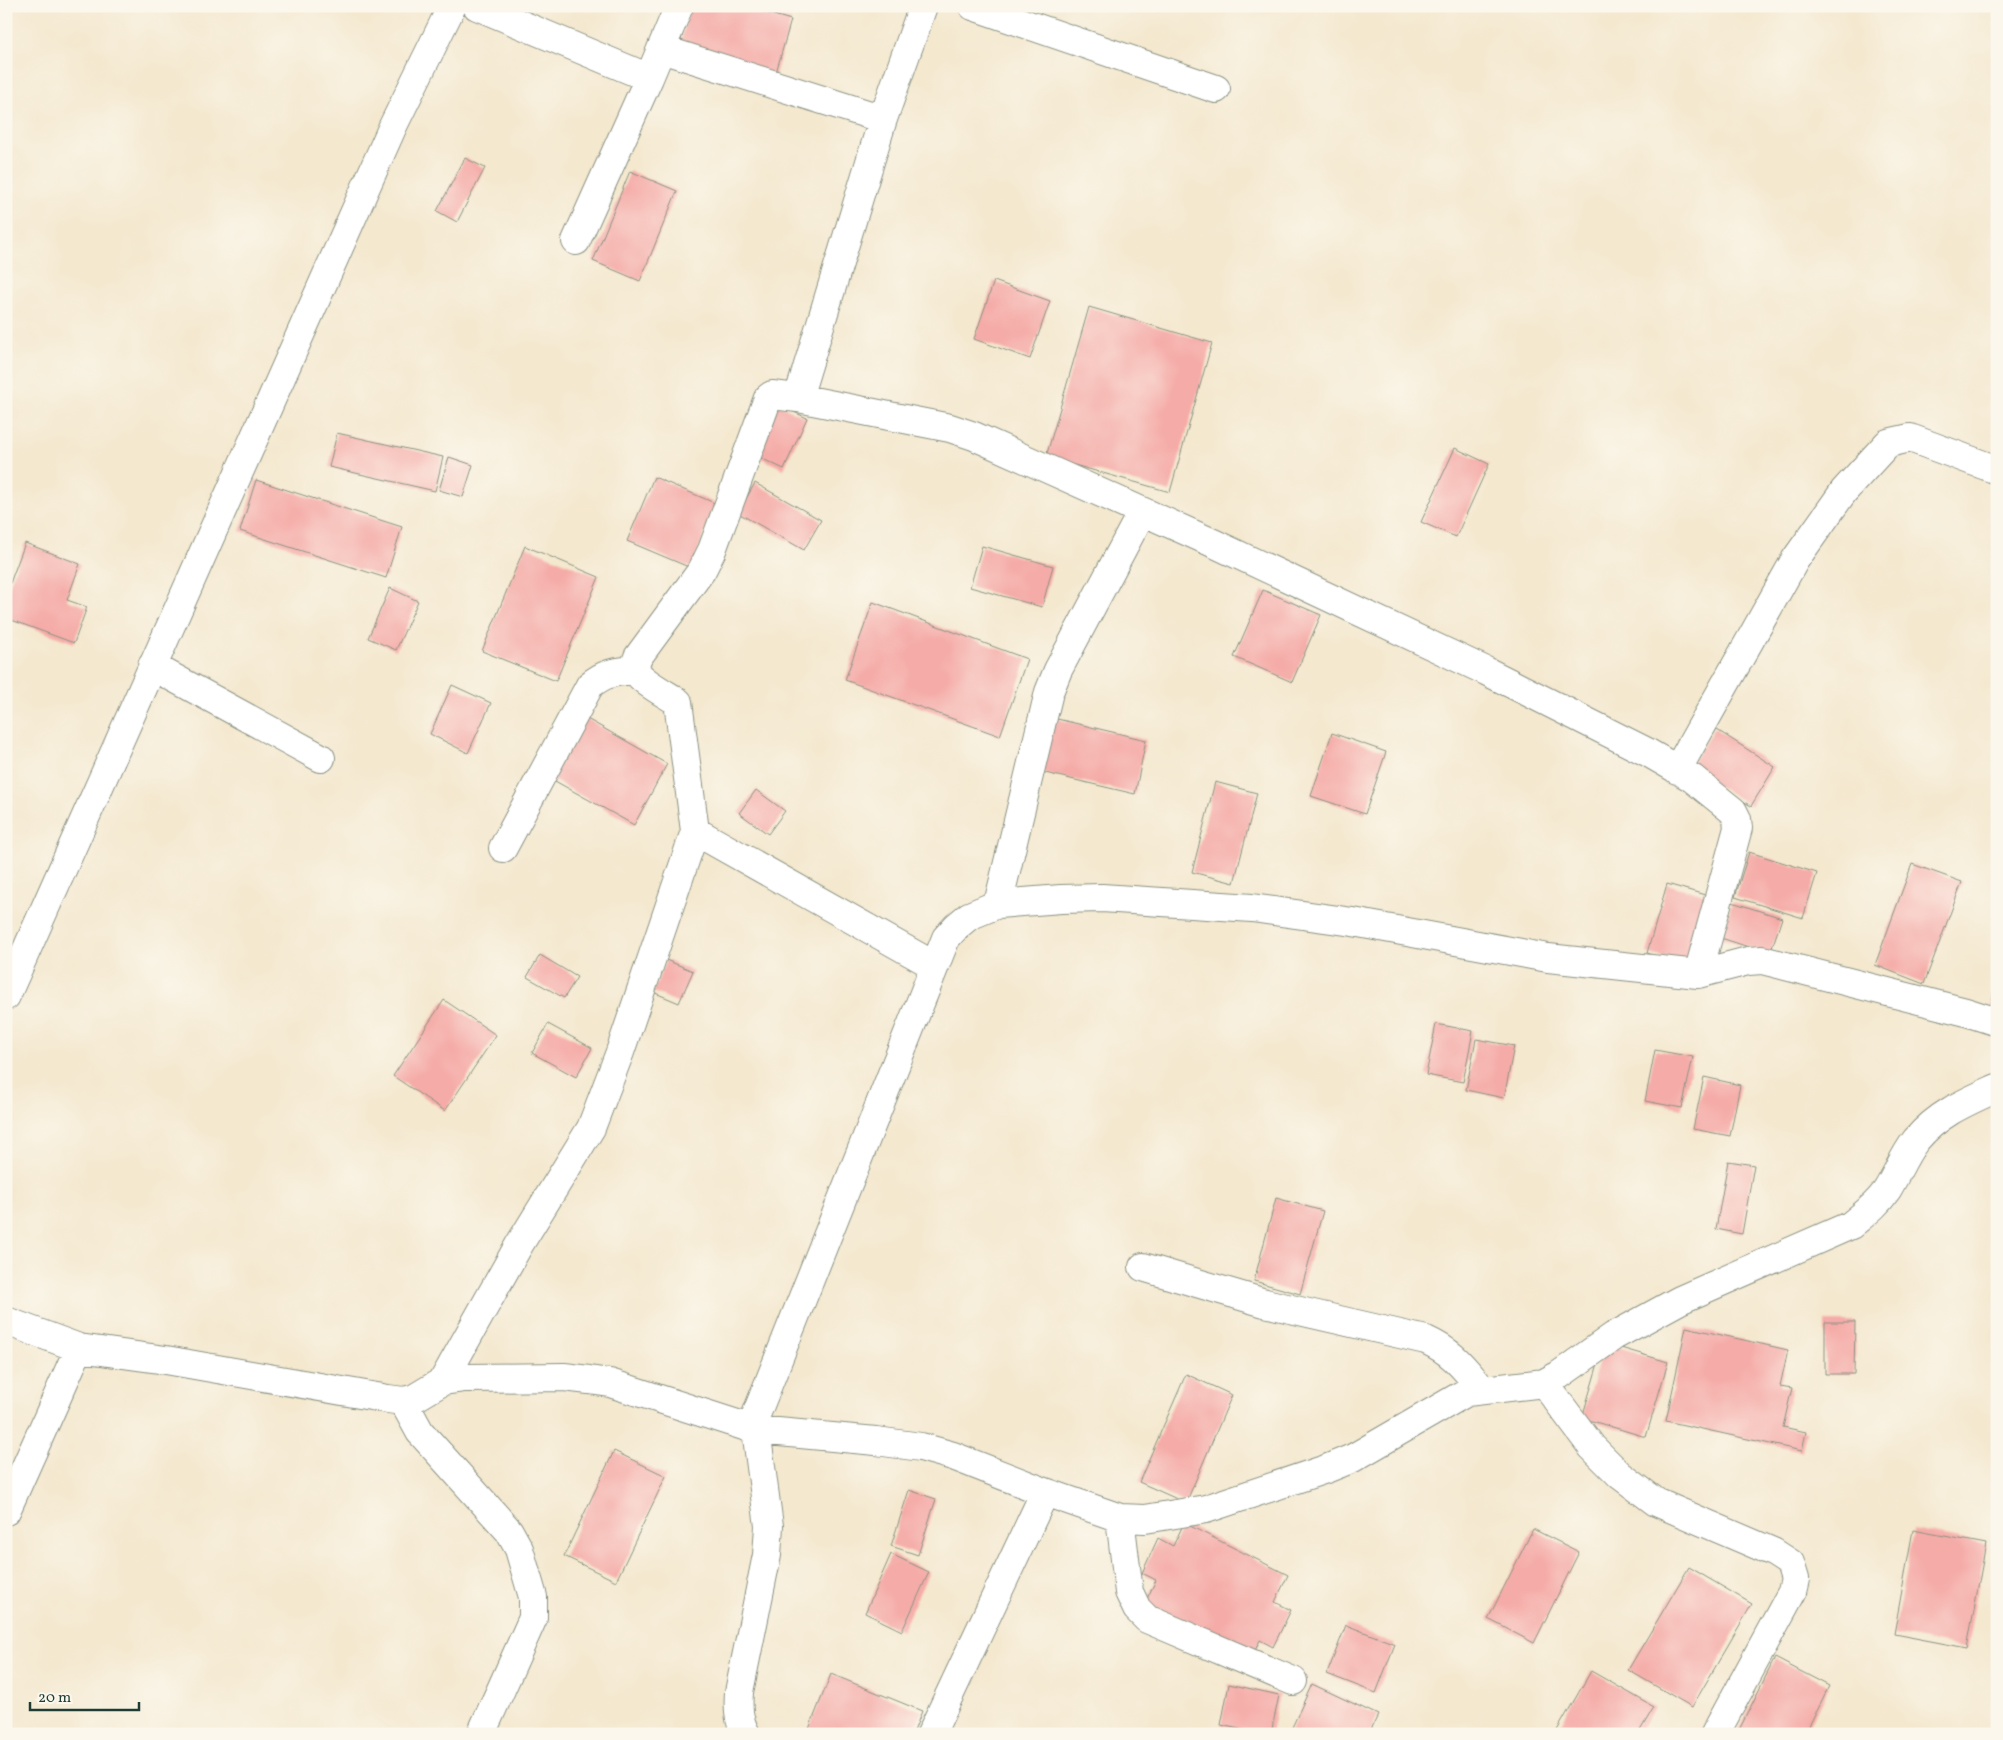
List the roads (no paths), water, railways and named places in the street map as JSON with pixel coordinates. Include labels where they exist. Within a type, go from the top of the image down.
[{"type":"street","points":[[6,996],[393,126],[452,6]]},
{"type":"street","points":[[477,6],[649,78]]},
{"type":"street","points":[[576,241],[679,6]]},
{"type":"street","points":[[798,398],[883,119],[923,6]]},
{"type":"street","points":[[973,6],[1216,89]]},
{"type":"street","points":[[661,49],[883,119]]},
{"type":"street","points":[[443,1381],[519,1245],[591,1128],[624,1043],[695,831],[678,702],[640,677],[635,670],[635,664],[638,657],[702,570],[712,550],[768,398],[777,394],[950,428],[974,436],[1486,671],[1647,752],[1701,785],[1733,811],[1738,819],[1738,828],[1698,974]]},
{"type":"street","points":[[1677,770],[1795,560],[1844,491],[1888,443],[1910,438],[1997,470]]},
{"type":"street","points":[[998,904],[1049,692],[1058,670],[1142,512]]},
{"type":"street","points":[[152,666],[321,758]]},
{"type":"street","points":[[503,848],[590,685],[602,676],[613,672],[635,670]]},
{"type":"street","points":[[695,831],[935,966]]},
{"type":"street","points":[[746,1734],[742,1728],[738,1710],[739,1692],[767,1555],[769,1526],[756,1430],[759,1407],[946,938],[969,916],[998,904],[1102,898],[1252,908],[1353,922],[1548,958],[1698,974],[1748,961],[1762,960],[1947,1007],[1997,1022]]},
{"type":"street","points":[[6,1321],[79,1348],[166,1360],[403,1400],[421,1395],[443,1381],[465,1378],[564,1377],[610,1383],[756,1430],[876,1440],[921,1447],[953,1456],[1045,1492],[1120,1518],[1145,1519],[1206,1509],[1353,1458],[1467,1392],[1544,1383],[1559,1375],[1614,1336],[1680,1300],[1851,1225],[1872,1208],[1886,1192],[1916,1141],[1932,1124],[1952,1108],[1997,1088]]},
{"type":"street","points":[[1143,1267],[1265,1302],[1426,1340],[1454,1356],[1482,1389]]},
{"type":"street","points":[[6,1511],[79,1348]]},
{"type":"street","points":[[1544,1383],[1592,1447],[1620,1475],[1656,1502],[1773,1552],[1790,1563],[1795,1579],[1792,1592],[1715,1734]]},
{"type":"street","points":[[403,1400],[420,1432],[509,1531],[519,1549],[534,1598],[533,1618],[481,1734]]},
{"type":"street","points":[[931,1734],[1045,1492]]},
{"type":"street","points":[[1120,1518],[1128,1592],[1137,1609],[1147,1619],[1293,1681]]}]
